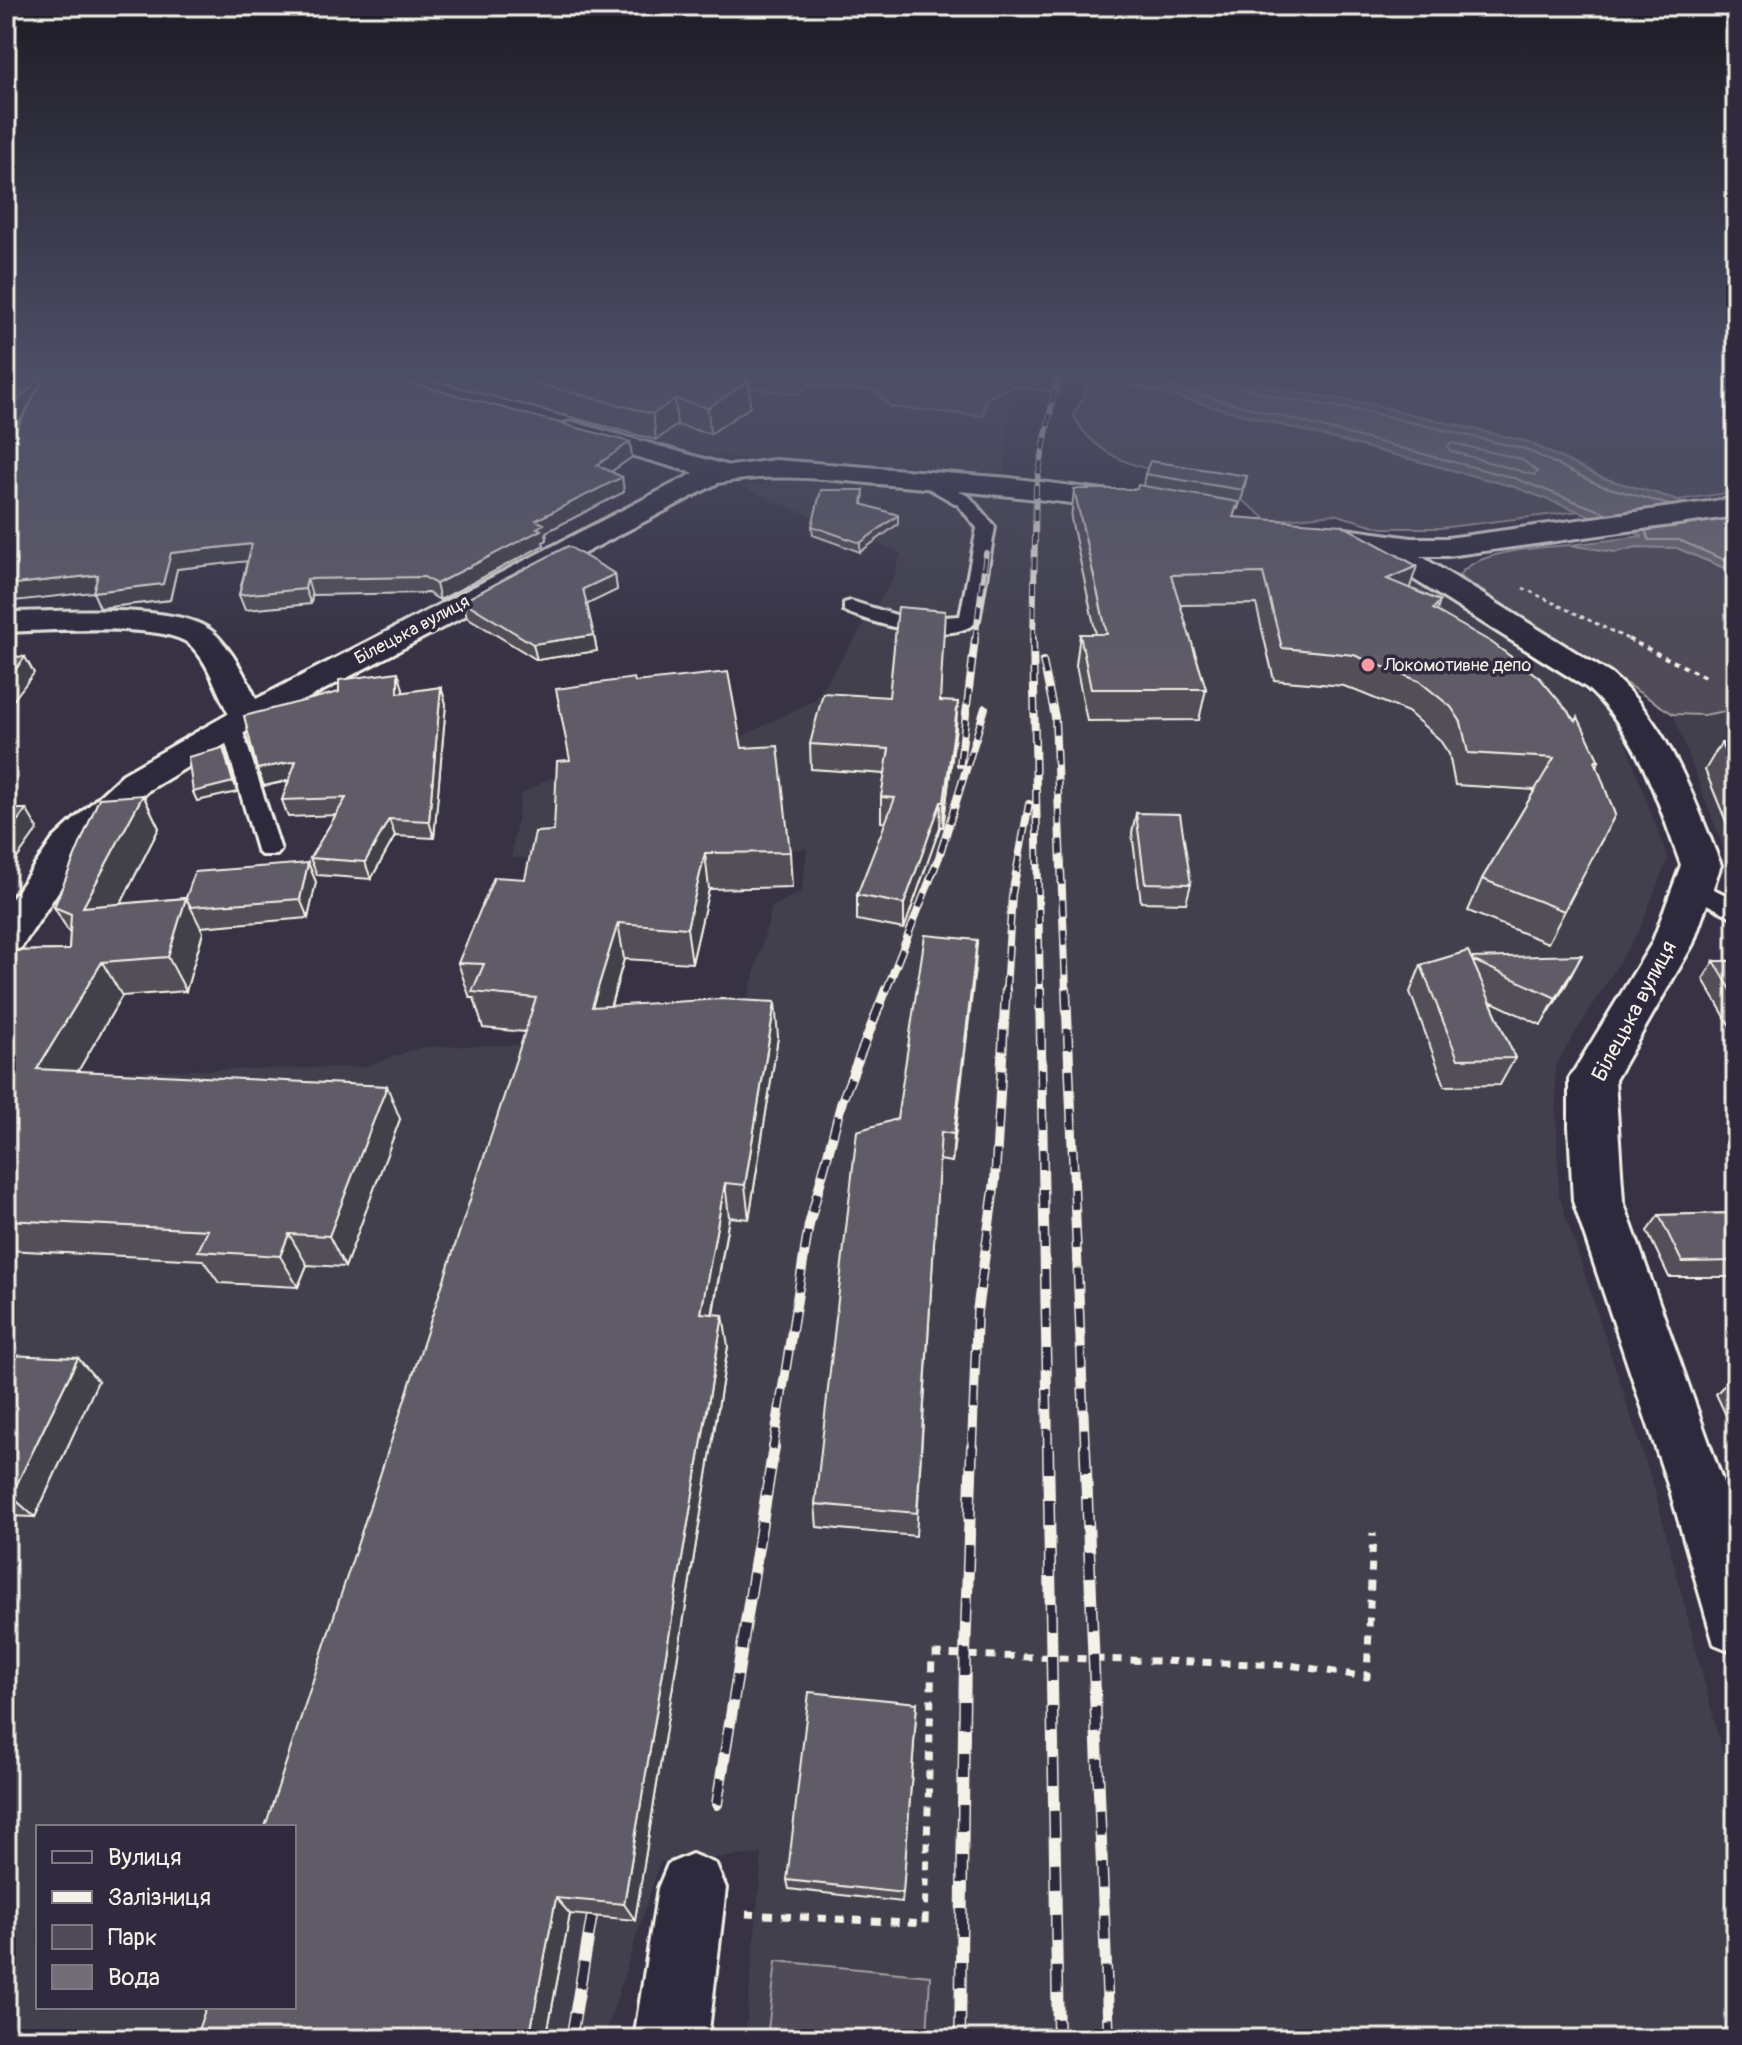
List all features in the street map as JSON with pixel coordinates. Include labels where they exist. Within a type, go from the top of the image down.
[{"type":"street","points":[[704,467],[723,473]]},
{"type":"street","name":"Білецька вулиця","points":[[6,938],[49,870],[110,803],[136,782],[239,721],[682,488],[723,473],[777,469],[1033,489],[1160,507]]},
{"type":"street","name":"Білецька вулиця","points":[[1283,528],[1369,542],[1432,548],[1472,546],[1736,507]]},
{"type":"street","name":"Білецька вулиця","points":[[1369,542],[1413,565],[1599,681],[1625,703],[1649,734],[1701,865],[1672,944],[1592,1079],[1593,1127],[1598,1201],[1699,1491],[1736,1622]]},
{"type":"street","points":[[6,622],[148,623],[190,630],[199,635],[226,674],[239,721]]},
{"type":"street","points":[[671,2039],[691,1900]]},
{"type":"lane","points":[[851,607],[907,627],[949,626],[969,620],[986,527],[964,501],[927,480]]},
{"type":"lane","points":[[239,721],[269,850]]},
{"type":"lane","points":[[1693,887],[1736,911]]},
{"type":"path","points":[[1521,588],[1705,677]]},
{"type":"path","points":[[691,1900],[925,1924],[932,1654],[1289,1665],[1367,1677],[1373,1533]]},
{"type":"shaded area","points":[[880,467],[1005,467],[1004,476]]},
{"type":"shaded area","points":[[798,480],[917,484],[1091,505],[1396,572],[1457,606],[1579,687],[1601,706],[1622,733],[1668,858],[1639,931],[1555,1066],[1559,1195],[1654,1487],[1736,1804],[1736,2039],[745,2039],[762,1854],[660,1862],[604,2039],[6,2039],[6,988],[79,1072],[363,1067],[421,1047],[600,1043],[743,1014],[772,907],[802,891],[807,849],[511,858],[521,794],[562,772],[725,745],[815,700],[892,581],[901,553],[739,486]]},
{"type":"shaded area","points":[[1736,709],[1736,882],[1673,714],[1704,715]]},
{"type":"green space","points":[[1144,467],[1442,467],[1512,486],[1580,511],[1440,528],[1382,528],[1334,514],[1268,521],[1229,493]]},
{"type":"green space","points":[[1580,467],[1736,467],[1736,492],[1678,500],[1602,478]]},
{"type":"green space","points":[[1569,545],[1616,552],[1637,547],[1677,548],[1736,573],[1736,709],[1704,715],[1673,714],[1459,576],[1467,568],[1493,556]]},
{"type":"green space","points":[[776,1961],[930,1976],[927,2039],[767,2039]]},
{"type":"water","points":[[1442,467],[1580,467],[1602,478],[1672,498],[1736,524],[1736,573],[1677,548],[1637,547],[1616,552],[1569,545],[1643,536],[1512,486]]},
{"type":"building","points":[[6,467],[602,467],[622,477],[536,520],[544,524],[537,528],[541,530],[436,584],[424,577],[307,579],[305,589],[239,595],[252,544],[171,553],[163,584],[93,592],[98,575],[6,585]]},
{"type":"building","points":[[1148,467],[1192,467],[1247,476],[1242,490],[1145,474]]},
{"type":"building","points":[[1138,485],[1238,502],[1233,517],[1342,525],[1417,566],[1387,579],[1440,601],[1433,609],[1491,642],[1540,678],[1576,721],[1578,717],[1599,761],[1595,761],[1615,815],[1564,911],[1482,879],[1554,758],[1468,753],[1461,722],[1451,707],[1419,681],[1354,655],[1282,648],[1263,573],[1171,575],[1206,689],[1091,689],[1080,634],[1107,634],[1074,489],[1137,489]]},
{"type":"building","points":[[821,490],[864,490],[862,504],[898,515],[860,543],[812,526]]},
{"type":"building","points":[[568,546],[615,574],[583,589],[594,635],[533,644],[463,601]]},
{"type":"building","points":[[898,607],[945,611],[940,701],[958,702],[944,802],[941,802],[904,904],[857,895],[895,798],[881,797],[889,749],[810,744],[823,693],[889,697]]},
{"type":"building","points":[[6,656],[25,657],[6,682]]},
{"type":"building","points":[[398,672],[398,693],[441,687],[429,821],[389,819],[365,862],[310,858],[346,798],[282,800],[296,761],[257,769],[244,716],[339,692],[339,680]]},
{"type":"building","points":[[728,672],[742,748],[778,746],[790,852],[705,853],[687,928],[618,923],[592,1007],[721,999],[775,1002],[745,1185],[725,1183],[701,1313],[723,1315],[624,1904],[556,1898],[529,2039],[195,2039],[205,2009],[296,2009],[296,1825],[266,1825],[536,998],[472,992],[484,964],[458,963],[494,877],[525,879],[535,832],[554,831],[557,761],[570,760],[556,689],[634,678],[635,682]]},
{"type":"building","points":[[1721,743],[1736,744],[1736,779]]},
{"type":"building","points":[[223,748],[233,782],[193,792],[188,757]]},
{"type":"building","points":[[143,795],[83,907],[186,898],[168,957],[102,962],[37,1069],[387,1086],[329,1236],[289,1234],[280,1256],[198,1251],[208,1230],[6,1220],[6,951],[69,950],[71,914],[54,907],[99,798]]},
{"type":"building","points":[[6,809],[26,809],[6,837]]},
{"type":"building","points":[[1136,813],[1180,814],[1191,884],[1145,883]]},
{"type":"building","points":[[308,863],[300,899],[191,907],[186,898],[195,872]]},
{"type":"building","points":[[925,935],[977,940],[954,1134],[941,1132],[917,1513],[815,1504],[857,1131],[897,1119]]},
{"type":"building","points":[[1468,951],[1471,958],[1582,955],[1556,998],[1472,960],[1515,1058],[1458,1059],[1421,965]]},
{"type":"building","points":[[1714,961],[1736,961],[1736,998]]},
{"type":"building","points":[[1736,1213],[1736,1261],[1682,1262],[1659,1215]]},
{"type":"building","points":[[6,1355],[78,1358],[11,1496],[6,1496]]},
{"type":"building","points":[[809,1692],[917,1703],[903,1893],[787,1880]]},
{"type":"railway","points":[[1033,640],[1036,487],[1040,467]]},
{"type":"railway","points":[[975,641],[986,553]]},
{"type":"railway","points":[[960,764],[975,639]]},
{"type":"railway","points":[[1033,640],[1040,991]]},
{"type":"railway","points":[[1043,661],[1055,717],[1066,991]]},
{"type":"railway","points":[[886,991],[939,857],[985,708]]},
{"type":"railway","points":[[1006,991],[1012,895],[1029,804]]},
{"type":"railway","points":[[773,1449],[809,1225],[842,1101],[886,989]]},
{"type":"railway","points":[[972,1449],[977,1312],[995,1181],[1006,989]]},
{"type":"railway","points":[[1040,989],[1048,1449]]},
{"type":"railway","points":[[1066,989],[1085,1449]]},
{"type":"railway","points":[[717,1804],[774,1447]]},
{"type":"railway","points":[[960,2039],[965,1655],[972,1447]]},
{"type":"railway","points":[[1048,1447],[1058,2039]]},
{"type":"railway","points":[[1085,1447],[1109,2039]]},
{"type":"railway","points":[[571,2039],[592,1916]]},
{"type":"place","name":"Локомотивне депо","points":[[1368,665]]}]
